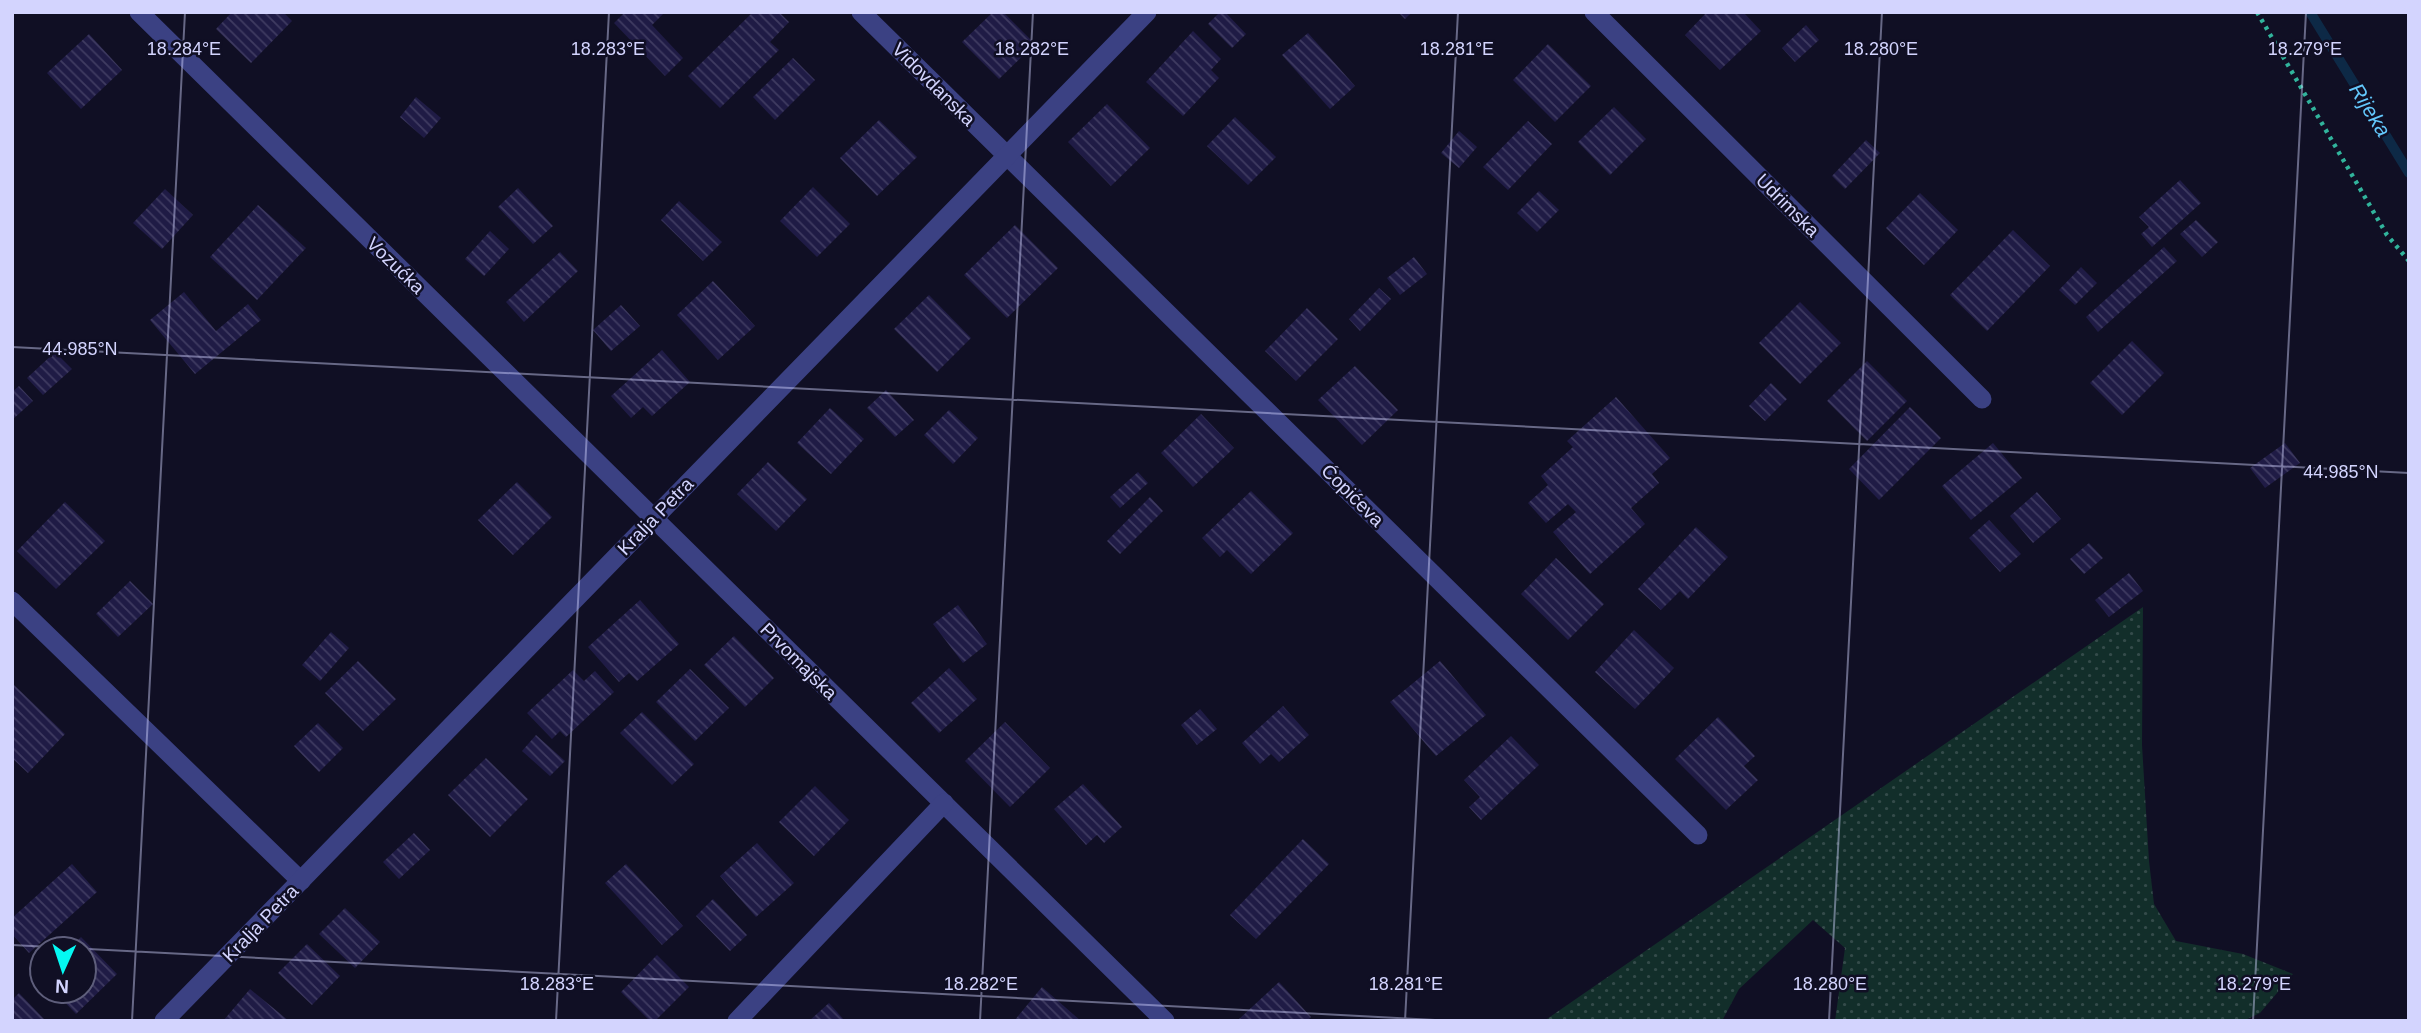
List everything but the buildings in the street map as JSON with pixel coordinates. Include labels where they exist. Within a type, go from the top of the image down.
[{"type":"street","name":"Vozućka","points":[[139,12],[654,518]]},
{"type":"street","name":"Vidovdanska","points":[[862,12],[1007,156]]},
{"type":"street","name":"Kralja Petra","points":[[164,1021],[1147,12]]},
{"type":"street","name":"Udrimska","points":[[1594,12],[1982,399]]},
{"type":"street","name":"Ćopićeva","points":[[1007,156],[1698,835]]},
{"type":"street","name":"Prvomajska","points":[[654,518],[1165,1021]]},
{"type":"street","points":[[12,601],[300,881]]},
{"type":"street","points":[[737,1021],[944,803]]},
{"type":"path","points":[[2257,12],[2387,235],[2409,261]]},
{"type":"green space","points":[[2143,607],[2142,745],[2154,904],[2176,941],[2243,954],[2293,974],[2260,1013],[2243,1021],[1835,1021],[1845,948],[1813,920],[1739,989],[1722,1021],[1544,1021]]},
{"type":"waterway","name":"Rijeka","points":[[2310,12],[2409,173]]}]
